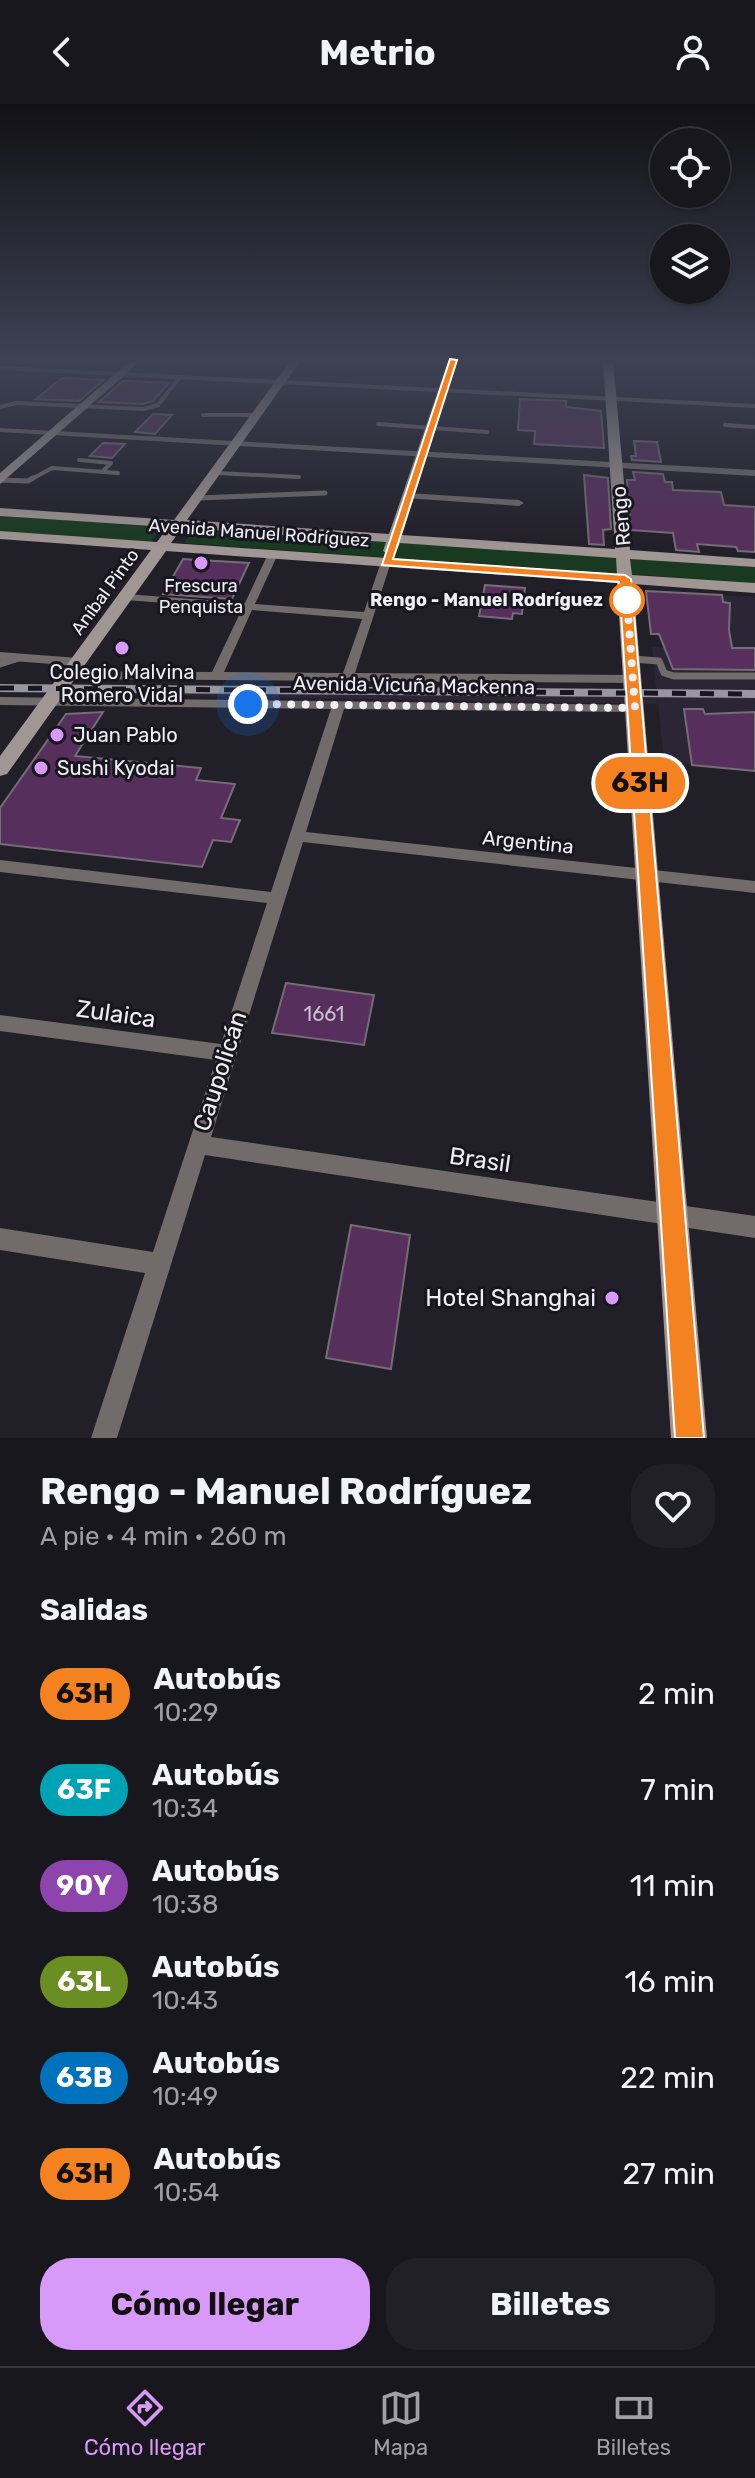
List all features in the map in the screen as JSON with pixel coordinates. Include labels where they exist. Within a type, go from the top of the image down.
[{"type":"main road","points":[[0,480],[67,422]]},
{"type":"main road","name":"Aníbal Pinto","points":[[0,770],[252,422]]},
{"type":"main road","points":[[386,562],[433,422]]},
{"type":"main road","name":"Rengo","points":[[613,422],[689,1438]]},
{"type":"main road","name":"Avenida Manuel Rodríguez","points":[[0,512],[394,539],[625,566],[755,588]]},
{"type":"main road","name":"Avenida Manuel Rodríguez","points":[[0,535],[386,562],[625,566],[755,563]]},
{"type":"street","points":[[0,430],[755,473]]},
{"type":"street","points":[[408,496],[519,503]]},
{"type":"street","points":[[216,676],[273,554]]},
{"type":"street","points":[[348,677],[386,562]]},
{"type":"street","points":[[126,597],[369,616]]},
{"type":"street","name":"Avenida Vicuña Mackenna","points":[[0,656],[74,669],[216,676],[348,677],[632,669]]},
{"type":"street","name":"Avenida Vicuña Mackenna","points":[[0,701],[635,708]]},
{"type":"street","name":"Caupolicán","points":[[104,1438],[339,705]]},
{"type":"street","name":"Argentina","points":[[296,836],[755,887]]},
{"type":"street","points":[[0,866],[276,898]]},
{"type":"street","name":"Zulaica","points":[[0,1023],[226,1053]]},
{"type":"street","name":"Brasil","points":[[197,1144],[755,1227]]},
{"type":"street","points":[[0,1239],[158,1264]]},
{"type":"lane","points":[[378,424],[487,432]]},
{"type":"lane","points":[[725,425],[755,427]]},
{"type":"lane","points":[[79,460],[111,463],[102,472]]},
{"type":"lane","points":[[0,480],[28,481],[52,468],[118,473]]},
{"type":"lane","points":[[216,473],[299,477]]},
{"type":"lane","points":[[198,498],[237,501],[259,495],[325,493]]},
{"type":"lane","points":[[0,664],[22,658]]},
{"type":"lane","points":[[632,669],[659,661],[664,673],[674,676],[755,676]]},
{"type":"shaded area","points":[[722,595],[755,597],[755,771],[664,762],[658,704],[0,693],[0,686],[656,690],[652,647],[732,648]]},
{"type":"green space","points":[[0,516],[164,526],[150,543],[0,532]]},
{"type":"green space","points":[[195,526],[755,567],[755,583],[184,543]]},
{"type":"building","points":[[145,422],[166,422],[155,434],[135,432]]},
{"type":"building","points":[[518,422],[602,422],[604,448],[534,444],[535,431],[518,430]]},
{"type":"building","points":[[634,441],[657,442],[661,462],[632,460],[631,456],[636,456]]},
{"type":"building","points":[[103,443],[125,444],[112,458],[90,456]]},
{"type":"building","points":[[633,472],[663,474],[665,482],[672,482],[673,490],[721,492],[724,505],[755,507],[755,552],[697,544],[699,552],[676,550],[673,533],[631,530],[627,480],[635,480]]},
{"type":"building","points":[[584,475],[608,478],[611,529],[603,530],[604,545],[589,544]]},
{"type":"building","points":[[183,559],[249,563],[232,599],[163,594]]},
{"type":"building","points":[[485,585],[525,588],[522,614],[513,613],[512,619],[479,616]]},
{"type":"building","points":[[646,591],[722,595],[723,602],[730,603],[732,648],[755,648],[755,670],[673,669],[659,634],[651,634]]},
{"type":"building","points":[[684,709],[703,709],[705,714],[755,712],[755,771],[692,765]]},
{"type":"building","points":[[103,712],[75,756],[201,768],[196,780],[235,784],[221,818],[240,820],[231,842],[213,840],[202,867],[0,844],[0,808],[66,714]]},
{"type":"building","points":[[286,983],[374,995],[364,1045],[272,1033]]},
{"type":"building","points":[[351,1225],[410,1235],[391,1369],[326,1358]]},
{"type":"railway","points":[[0,688],[755,694]]},
{"type":"bus line","name":"63H","points":[[432,422],[386,562],[625,579],[689,1438]]},
{"type":"place","name":"Frescura Penquista","points":[[201,563]]},
{"type":"place","name":"Rengo - Manuel Rodríguez","points":[[627,600]]},
{"type":"place","name":"Colegio Malvina Romero Vidal","points":[[122,648]]},
{"type":"place","name":"Juan Pablo","points":[[57,735]]},
{"type":"place","name":"Sushi Kyodai","points":[[41,768]]},
{"type":"place","name":"Hotel Shanghai","points":[[612,1298]]},
{"type":"route","points":[[248,704],[635,708],[627,600]]}]
